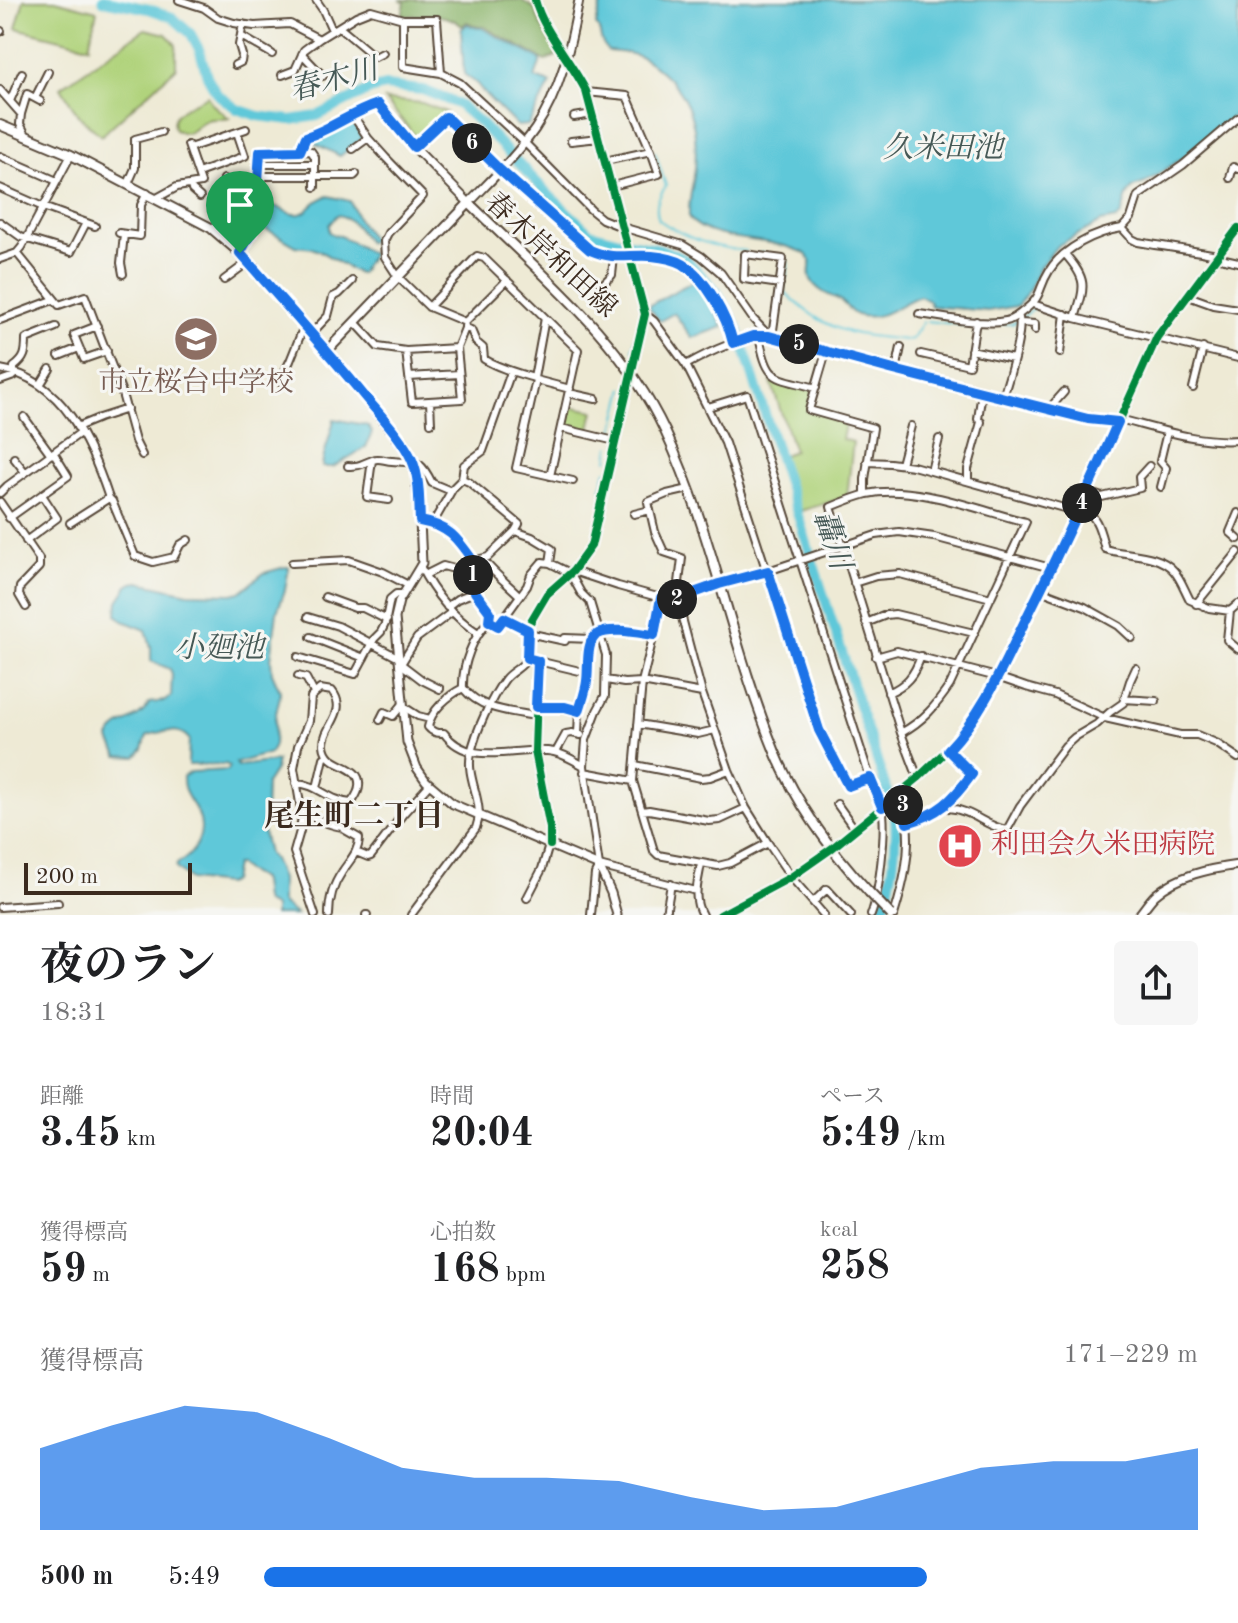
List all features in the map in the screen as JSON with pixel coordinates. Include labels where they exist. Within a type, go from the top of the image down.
[{"type":"main road","points":[[0,125],[71,155],[211,228],[240,253],[327,351]]},
{"type":"main road","name":"春木岸和田線","points":[[327,351],[469,203],[601,333],[650,400],[665,430],[689,489],[776,753],[803,807],[831,849],[893,915]]},
{"type":"street","points":[[179,0],[204,8],[218,18],[243,24],[290,24],[319,39]]},
{"type":"street","points":[[316,0],[336,28],[364,44],[375,57],[383,53]]},
{"type":"street","points":[[411,915],[476,828],[480,816],[470,770],[471,751],[489,707],[507,677],[524,665],[528,626],[547,594],[572,572],[591,546],[645,314],[586,92],[576,71],[546,27],[535,0]]},
{"type":"street","points":[[300,151],[306,137],[330,128],[361,109],[378,104],[414,147],[469,203],[525,143],[553,97],[579,0]]},
{"type":"street","points":[[282,75],[295,70],[304,50],[319,39],[371,10],[403,19],[437,19],[441,73]]},
{"type":"street","points":[[403,19],[403,67],[441,73],[460,83],[602,219],[683,245],[701,256],[721,273],[753,319],[770,336]]},
{"type":"street","points":[[235,65],[241,62],[239,45],[243,24]]},
{"type":"street","points":[[241,36],[272,54]]},
{"type":"street","points":[[302,54],[323,76]]},
{"type":"street","points":[[26,135],[20,124],[27,94],[38,100],[48,72]]},
{"type":"street","points":[[10,101],[22,73]]},
{"type":"street","points":[[0,90],[21,114]]},
{"type":"street","points":[[586,92],[627,96],[659,174],[612,186]]},
{"type":"street","points":[[352,114],[368,138],[423,196],[384,241],[385,257],[398,277],[429,307],[471,330],[476,342],[483,348],[486,362],[596,399]]},
{"type":"street","points":[[574,117],[593,114]]},
{"type":"street","points":[[414,147],[446,117],[579,242],[602,255],[630,258],[655,256],[679,262],[689,269],[720,309],[731,331],[733,343]]},
{"type":"street","points":[[919,314],[976,321],[1007,321],[1018,315],[1033,304],[1049,271],[1065,254],[1094,236],[1122,228],[1131,218],[1138,196],[1183,165],[1238,118]]},
{"type":"street","points":[[157,198],[177,187],[201,183],[189,147],[246,129]]},
{"type":"street","points":[[128,184],[135,168],[135,139],[161,132]]},
{"type":"street","points":[[198,173],[245,156],[237,132]]},
{"type":"street","points":[[353,149],[368,138]]},
{"type":"street","points":[[571,141],[599,138]]},
{"type":"street","points":[[240,253],[251,233],[260,152],[311,151],[315,157],[315,187]]},
{"type":"street","points":[[605,161],[651,151]]},
{"type":"street","points":[[0,259],[17,253],[28,238],[71,155]]},
{"type":"street","points":[[0,156],[57,181]]},
{"type":"street","points":[[258,164],[315,164]]},
{"type":"street","points":[[1230,178],[1233,167],[1238,169]]},
{"type":"street","points":[[258,176],[356,174]]},
{"type":"street","points":[[224,179],[257,195]]},
{"type":"street","points":[[191,185],[200,197]]},
{"type":"street","points":[[0,188],[95,226]]},
{"type":"street","points":[[123,274],[122,233],[140,236],[141,205],[147,193]]},
{"type":"street","points":[[216,211],[253,220]]},
{"type":"street","points":[[0,222],[21,237],[71,252],[86,223]]},
{"type":"street","points":[[1122,228],[1138,242],[1192,250],[1238,262]]},
{"type":"street","points":[[720,915],[791,877],[831,849],[918,778],[948,750],[976,717],[1080,510],[1157,337],[1238,228]]},
{"type":"street","points":[[17,253],[59,305],[85,296],[142,455]]},
{"type":"street","points":[[770,336],[780,284],[783,259],[745,254],[744,279],[780,284]]},
{"type":"street","points":[[1065,254],[1080,273],[1084,286],[1075,318]]},
{"type":"street","points":[[429,307],[477,256],[484,258],[578,350],[550,476]]},
{"type":"street","points":[[598,289],[612,275],[614,257]]},
{"type":"street","points":[[224,280],[248,262]]},
{"type":"street","points":[[406,351],[412,402],[462,399],[457,348],[465,325],[507,280]]},
{"type":"street","points":[[311,334],[328,316],[333,297],[352,281]]},
{"type":"street","points":[[1188,296],[1213,305],[1238,309]]},
{"type":"street","points":[[0,320],[53,300]]},
{"type":"street","points":[[1033,304],[1075,318],[1238,358]]},
{"type":"street","points":[[645,314],[654,321],[686,365],[725,443],[819,730],[832,757],[848,786],[870,778]]},
{"type":"street","points":[[1060,353],[1065,314]]},
{"type":"street","points":[[1003,397],[1021,323],[1018,315]]},
{"type":"street","points":[[546,318],[516,468],[573,481]]},
{"type":"street","points":[[921,354],[969,365],[976,321]]},
{"type":"street","points":[[355,322],[378,347],[406,351],[457,348]]},
{"type":"street","points":[[1021,323],[1035,324],[1035,330]]},
{"type":"street","points":[[97,326],[74,335],[79,348],[84,359],[107,351]]},
{"type":"street","points":[[280,381],[304,326]]},
{"type":"street","points":[[0,381],[14,376],[14,367],[22,362],[26,354],[26,339],[56,327]]},
{"type":"street","points":[[759,336],[765,365],[770,373],[816,388]]},
{"type":"street","points":[[686,365],[733,343],[770,336],[1088,419],[1119,420],[1204,439],[1238,440]]},
{"type":"street","points":[[896,371],[901,347]]},
{"type":"street","points":[[59,356],[79,348]]},
{"type":"street","points":[[1193,388],[1203,348]]},
{"type":"street","points":[[971,350],[1013,359]]},
{"type":"street","points":[[327,351],[386,423],[412,461],[422,560],[399,601],[395,618],[409,748],[417,768],[429,785],[453,804],[480,816],[599,866],[696,891]]},
{"type":"street","points":[[826,352],[809,410],[873,428],[865,494]]},
{"type":"street","points":[[0,369],[14,371],[40,385],[71,414],[101,473],[135,556],[153,562],[174,557],[180,545],[188,540]]},
{"type":"street","points":[[40,385],[50,369]]},
{"type":"street","points":[[433,523],[451,491],[462,479],[464,465],[483,451],[511,372]]},
{"type":"street","points":[[409,377],[459,374]]},
{"type":"street","points":[[968,481],[982,392]]},
{"type":"street","points":[[1049,409],[1064,392]]},
{"type":"street","points":[[708,407],[747,395],[870,778],[883,806],[878,890],[871,915]]},
{"type":"street","points":[[430,401],[431,423]]},
{"type":"street","points":[[0,493],[78,430],[99,418],[127,409]]},
{"type":"street","points":[[9,518],[68,476],[24,417]]},
{"type":"street","points":[[901,464],[911,426]]},
{"type":"street","points":[[561,428],[615,441]]},
{"type":"street","points":[[38,436],[46,430]]},
{"type":"street","points":[[1161,487],[1166,468],[1160,461],[1167,432]]},
{"type":"street","points":[[931,471],[939,439]]},
{"type":"street","points":[[14,458],[25,472]]},
{"type":"street","points":[[348,466],[361,466],[379,459],[412,461],[425,469],[432,483],[451,491]]},
{"type":"street","points":[[372,460],[367,497],[389,500]]},
{"type":"street","points":[[867,462],[901,464],[1088,510],[1100,528],[1105,549],[1165,563],[1173,569],[1190,600],[1230,611]]},
{"type":"street","points":[[1087,492],[1102,497],[1140,488],[1139,477],[1149,466]]},
{"type":"street","points":[[0,476],[7,486]]},
{"type":"street","points":[[425,575],[443,566],[454,569],[493,554],[519,524],[462,479]]},
{"type":"street","points":[[689,489],[648,502],[655,532],[664,552],[682,558],[677,599],[702,693],[746,808],[791,877],[823,914]]},
{"type":"street","points":[[901,733],[927,717],[950,685],[1026,522],[928,496],[897,492],[865,494],[831,507],[876,657],[901,733],[918,778]]},
{"type":"street","points":[[26,541],[57,518],[42,495]]},
{"type":"street","points":[[70,523],[109,498]]},
{"type":"street","points":[[0,502],[39,559],[39,567],[20,587],[19,595],[26,607]]},
{"type":"street","points":[[634,514],[650,510]]},
{"type":"street","points":[[1238,513],[1230,532],[1238,539]]},
{"type":"street","points":[[420,521],[433,523],[454,535],[470,562],[475,592],[490,612],[489,621],[478,633],[463,678],[463,688],[489,707],[535,716]]},
{"type":"street","points":[[515,531],[552,549],[550,563]]},
{"type":"street","points":[[489,621],[498,626],[542,562],[661,598],[677,599],[876,535],[899,532],[934,537],[1051,568]]},
{"type":"street","points":[[1196,604],[1238,552]]},
{"type":"street","points":[[483,559],[490,570],[498,573],[520,596]]},
{"type":"street","points":[[292,563],[349,560],[408,585]]},
{"type":"street","points":[[420,566],[436,596],[478,633]]},
{"type":"street","points":[[572,572],[581,593],[590,602],[606,655],[605,696],[587,739],[584,769],[599,866],[617,915]]},
{"type":"street","points":[[854,583],[876,576],[900,574],[991,598]]},
{"type":"street","points":[[1040,590],[1085,607],[1119,626],[1132,638]]},
{"type":"street","points":[[400,662],[417,638],[450,610],[457,599],[475,592]]},
{"type":"street","points":[[298,657],[355,674],[387,620],[390,599],[396,594],[403,594]]},
{"type":"street","points":[[325,597],[363,608],[387,620]]},
{"type":"street","points":[[661,598],[642,682],[633,781],[654,851],[658,855],[718,866],[768,843]]},
{"type":"street","points":[[1238,604],[1230,611],[1227,640],[1238,649]]},
{"type":"street","points":[[866,623],[895,614],[974,633]]},
{"type":"street","points":[[308,617],[338,626],[372,644],[422,680],[440,689]]},
{"type":"street","points":[[504,618],[528,632],[565,641],[565,638],[592,639]]},
{"type":"street","points":[[578,734],[592,639],[599,633],[621,631],[654,635]]},
{"type":"street","points":[[311,637],[364,658]]},
{"type":"street","points":[[876,657],[897,651],[959,666],[1055,695],[1105,718],[1180,735],[1197,735],[1238,758]]},
{"type":"street","points":[[888,693],[911,679],[921,656]]},
{"type":"street","points":[[527,658],[588,673]]},
{"type":"street","points":[[527,898],[550,845],[550,828],[535,751],[538,661]]},
{"type":"street","points":[[946,805],[967,811],[997,829],[1007,830],[1020,806],[1065,746],[1123,703],[1136,668]]},
{"type":"street","points":[[298,676],[306,678],[314,693]]},
{"type":"street","points":[[606,680],[642,682],[702,693]]},
{"type":"street","points":[[463,688],[448,698],[430,719],[428,727],[431,731],[444,733],[452,743],[479,753],[556,752],[584,769],[633,781]]},
{"type":"street","points":[[315,915],[294,852],[302,815],[295,758],[309,721],[311,697],[320,689],[332,691],[337,700],[335,719],[324,739],[327,756],[360,781],[343,827]]},
{"type":"street","points":[[1124,699],[1144,697],[1156,701]]},
{"type":"street","points":[[404,705],[418,716],[430,719]]},
{"type":"street","points":[[380,720],[384,712],[393,716],[404,705]]},
{"type":"street","points":[[536,707],[565,707],[579,711]]},
{"type":"street","points":[[638,724],[698,734],[715,730]]},
{"type":"street","points":[[556,752],[566,734],[578,734],[587,739]]},
{"type":"street","points":[[907,823],[946,805],[972,774],[948,750]]},
{"type":"street","points":[[317,788],[327,756]]},
{"type":"street","points":[[635,765],[701,778],[729,770]]},
{"type":"street","points":[[296,783],[317,788],[330,798],[351,803]]},
{"type":"street","points":[[356,852],[371,856],[429,785]]},
{"type":"street","points":[[893,915],[906,868],[907,823],[901,792]]},
{"type":"street","points":[[837,804],[854,828]]},
{"type":"street","points":[[642,811],[709,821],[720,820],[746,808]]},
{"type":"street","points":[[302,815],[343,827],[359,838],[356,852],[335,885],[329,915]]},
{"type":"street","points":[[701,864],[696,903],[702,915]]},
{"type":"street","points":[[1139,915],[1154,896],[1195,873],[1238,865]]},
{"type":"street","points":[[591,915],[595,874],[599,866]]},
{"type":"street","points":[[666,913],[671,884]]},
{"type":"street","points":[[813,902],[827,889],[851,915]]},
{"type":"street","points":[[0,907],[58,903]]},
{"type":"green space","points":[[24,0],[55,0],[97,11],[89,46],[16,28]]},
{"type":"green space","points":[[400,0],[521,0],[535,9],[558,55],[545,61],[483,26],[467,22],[462,26],[442,16],[402,16],[405,2]]},
{"type":"green space","points":[[145,29],[166,34],[176,45],[176,68],[101,136],[78,115],[61,87]]},
{"type":"green space","points":[[207,96],[229,118],[207,120],[186,133],[175,130],[173,123],[178,113]]},
{"type":"green space","points":[[385,100],[422,103],[446,112],[416,137]]},
{"type":"green space","points":[[771,382],[815,391],[807,411],[846,420],[842,439],[853,442],[847,497],[797,512],[780,456],[794,451]]},
{"type":"green space","points":[[569,406],[594,411],[589,432],[567,427]]},
{"type":"water","name":"久米田池","points":[[602,0],[1238,0],[1238,111],[1211,139],[1145,183],[1133,187],[1121,215],[1116,219],[1101,222],[1057,246],[1040,267],[1017,306],[988,311],[931,306],[920,296],[883,314],[867,317],[851,312],[841,301],[815,285],[810,277],[810,259],[805,253],[782,245],[724,236],[699,226],[689,218],[696,156],[688,108],[676,87],[653,65],[635,55],[608,51],[596,25]]},
{"type":"water","points":[[467,24],[482,28],[541,60],[535,78],[551,83],[528,125],[517,126],[464,74],[461,30]]},
{"type":"water","points":[[352,121],[363,138],[340,156],[312,142],[324,133]]},
{"type":"water","points":[[328,196],[350,201],[373,241],[368,242],[342,216],[337,215],[329,225],[329,232],[372,254],[360,274],[320,252],[296,246],[259,225],[262,208],[273,206],[300,214]]},
{"type":"water","points":[[695,280],[723,327],[692,338],[674,313],[660,321],[648,306]]},
{"type":"water","points":[[334,419],[368,426],[372,432],[366,447],[333,467],[322,467],[324,455]]},
{"type":"water","name":"小廻池","points":[[289,567],[277,612],[271,659],[272,673],[280,691],[274,745],[270,753],[236,763],[238,766],[277,761],[266,784],[262,827],[268,854],[281,879],[281,902],[296,915],[274,915],[274,907],[265,903],[261,879],[239,865],[235,865],[232,881],[226,884],[190,880],[176,868],[197,843],[201,829],[198,814],[184,788],[183,777],[191,772],[228,770],[230,766],[188,765],[189,739],[180,732],[148,735],[136,757],[118,756],[109,738],[117,728],[145,710],[149,703],[165,701],[171,696],[172,674],[170,669],[151,661],[146,630],[123,621],[117,615],[118,601],[128,586],[139,582],[188,593],[232,594],[240,592],[264,573]]},
{"type":"waterway","name":"轟川","points":[[103,0],[172,17],[191,34],[217,94],[237,109],[258,116],[291,120],[317,116],[385,86],[423,90],[458,104],[590,233],[661,249],[687,260],[717,292],[737,327],[895,816],[893,866],[882,915]]},
{"type":"waterway","points":[[623,154],[645,148]]},
{"type":"waterway","points":[[655,152],[666,186],[658,202],[659,220],[701,241],[746,251]]},
{"type":"waterway","points":[[760,253],[781,257]]},
{"type":"waterway","points":[[787,260],[784,291],[827,324],[855,333],[907,340],[912,339],[923,322]]},
{"type":"waterway","points":[[1022,318],[1034,308]]},
{"type":"waterway","points":[[927,321],[972,326]]},
{"type":"waterway","points":[[1001,324],[1018,321]]},
{"type":"waterway","points":[[633,349],[640,323]]},
{"type":"waterway","points":[[614,430],[624,388]]},
{"type":"waterway","points":[[608,460],[610,446]]},
{"type":"waterway","points":[[601,488],[606,470]]},
{"type":"cycle path","points":[[535,0],[544,23],[586,91],[645,314],[591,546],[573,571],[547,594],[528,626],[527,658],[538,661],[535,751],[550,828],[550,845]]},
{"type":"cycle path","points":[[720,915],[791,877],[831,849],[918,778],[963,735],[988,697],[1078,512],[1157,337],[1238,228]]},
{"type":"place","name":"市立桜台中学校","points":[[196,339]]},
{"type":"place","name":"利田会久米田病院","points":[[960,846]]},
{"type":"district","name":"尾生町二丁目","points":[[354,817]]},
{"type":"route","points":[[378,104],[414,147],[446,117],[590,250],[616,258],[655,256],[679,262],[689,269],[720,309],[731,331],[733,343],[753,336],[769,336],[1088,419],[1118,422],[988,697],[963,735],[948,750],[972,774],[962,788],[942,809],[907,823],[901,792],[882,807],[870,778],[848,786],[819,730],[768,571],[677,599],[661,598],[654,635],[621,631],[599,633],[592,639],[589,650],[588,680],[579,711],[565,707],[536,707],[538,661],[527,658],[528,630],[504,618],[498,626],[489,621],[490,612],[475,592],[475,579],[468,564],[473,561],[454,535],[433,523],[420,521],[412,460],[327,351],[240,253],[251,233],[260,152],[300,151],[306,137],[330,128],[361,109],[378,104]]},
{"type":"water label","name":"春木川","points":[[334,81]]}]
